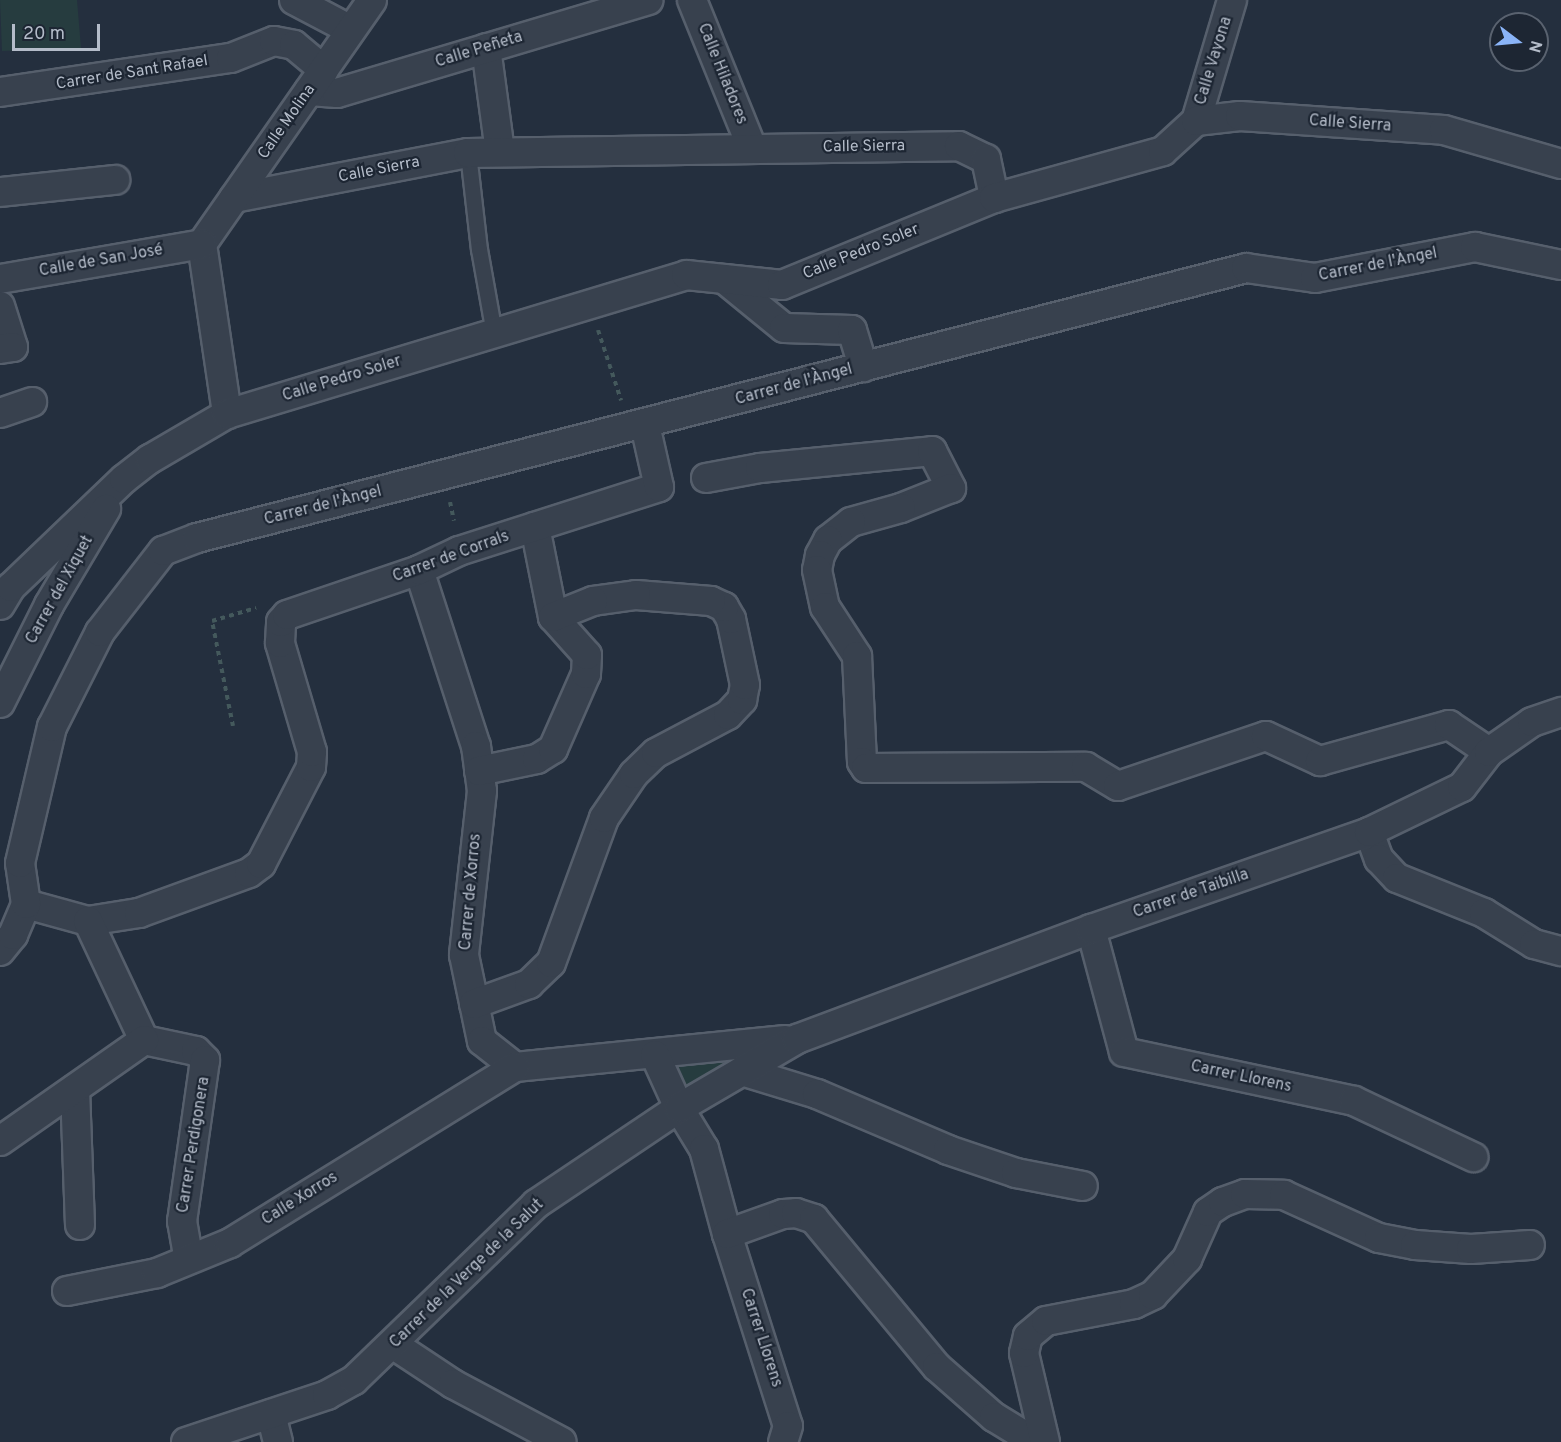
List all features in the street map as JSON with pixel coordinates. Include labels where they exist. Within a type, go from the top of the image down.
[{"type":"street","points":[[294,0],[351,30]]},
{"type":"street","name":"Calle Molina","points":[[202,244],[372,0]]},
{"type":"street","name":"Calle Peñeta","points":[[317,80],[337,93],[648,0]]},
{"type":"street","name":"Calle Hiladores","points":[[692,0],[752,148]]},
{"type":"street","name":"Calle Vayona","points":[[1196,121],[1232,0]]},
{"type":"street","name":"Carrer de Sant Rafael","points":[[0,92],[231,57],[274,41],[294,45],[317,80]]},
{"type":"street","points":[[486,48],[500,151]]},
{"type":"street","name":"Calle Sierra","points":[[1196,121],[1240,116],[1444,130],[1561,164]]},
{"type":"street","points":[[994,198],[1163,152],[1196,121]]},
{"type":"street","name":"Calle Sierra","points":[[234,198],[468,153],[959,146],[986,159],[994,198]]},
{"type":"street","points":[[0,192],[115,180]]},
{"type":"street","name":"Calle Pedro Soler","points":[[4,594],[124,479],[150,459],[227,414],[686,274],[782,285],[994,198]]},
{"type":"street","points":[[202,244],[227,414]]},
{"type":"street","name":"Calle de San José","points":[[0,279],[202,244]]},
{"type":"street","name":"Carrer de l'Àngel","points":[[26,904],[10,861],[52,727],[100,632],[163,551],[197,537],[638,427],[1246,268],[1315,278],[1475,247],[1561,265]]},
{"type":"street","name":"Carrer de l'Àngel","points":[[724,279],[784,328],[852,330],[863,367]]},
{"type":"street","points":[[0,306],[7,348]]},
{"type":"street","points":[[0,413],[32,402]]},
{"type":"street","name":"Carrer de Corrals","points":[[281,622],[287,615],[419,570],[459,551],[659,487],[638,427]]},
{"type":"street","points":[[706,478],[760,468],[932,451],[951,488],[901,508],[851,522],[828,540],[820,555],[817,570],[825,607],[857,656],[862,762],[866,768],[1086,767],[1118,786],[1266,736],[1320,761],[1449,725],[1489,752]]},
{"type":"street","name":"Carrer del Xiquet","points":[[0,703],[48,605],[124,479]]},
{"type":"street","points":[[479,771],[528,761],[553,749],[586,674],[587,655],[553,617],[535,527]]},
{"type":"street","name":"Carrer de Xorros","points":[[419,570],[476,746],[482,791],[464,955],[482,1041],[515,1067]]},
{"type":"street","points":[[474,1004],[529,984],[551,963],[604,818],[634,774],[656,753],[728,715],[742,700],[745,685],[731,619],[724,608],[711,601],[636,595],[593,601],[553,617]]},
{"type":"street","points":[[0,951],[13,935],[26,904],[88,921],[139,913],[249,873],[261,864],[311,767],[312,752],[280,643],[281,622]]},
{"type":"street","name":"Carrer de Taibilla","points":[[797,1039],[1091,929],[1370,832],[1462,787],[1489,752],[1532,722],[1561,712]]},
{"type":"street","points":[[1370,832],[1379,859],[1397,878],[1484,913],[1534,944],[1561,951]]},
{"type":"street","points":[[0,1141],[144,1040],[88,921]]},
{"type":"street","name":"Carrer Llorens","points":[[1091,929],[1124,1052],[1354,1101],[1473,1157]]},
{"type":"street","points":[[515,1067],[655,1055],[797,1039]]},
{"type":"street","name":"Carrer de la Verge de la Salut","points":[[186,1442],[327,1395],[354,1380],[394,1345],[536,1204],[679,1108],[797,1039]]},
{"type":"street","name":"Carrer Perdigonera","points":[[144,1040],[196,1052],[205,1060],[182,1221],[189,1259]]},
{"type":"street","name":"Carrer Llorens","points":[[655,1055],[679,1108],[704,1149],[726,1234],[788,1426],[783,1442]]},
{"type":"street","name":"Calle Xorros","points":[[68,1291],[157,1273],[230,1242],[515,1067]]},
{"type":"street","points":[[742,1071],[817,1094],[948,1150],[1016,1173],[1083,1186]]},
{"type":"street","points":[[75,1089],[80,1225]]},
{"type":"street","points":[[1045,1442],[1024,1353],[1028,1336],[1046,1321],[1134,1305],[1153,1296],[1187,1259],[1208,1212],[1223,1202],[1245,1194],[1284,1195],[1379,1238],[1415,1245],[1471,1249],[1530,1245]]},
{"type":"street","points":[[726,1234],[783,1214],[796,1213],[814,1219],[937,1366],[994,1417],[1035,1442]]},
{"type":"street","points":[[394,1345],[453,1384],[562,1442]]},
{"type":"street","points":[[271,1414],[278,1442]]},
{"type":"lane","points":[[468,153],[478,249],[494,333]]},
{"type":"path","points":[[590,304],[638,427]]},
{"type":"path","points":[[445,475],[459,551]]},
{"type":"path","points":[[233,726],[212,621],[261,606],[281,622]]},
{"type":"green space","points":[[0,0],[77,0],[81,48],[2,51]]},
{"type":"green space","points":[[797,1039],[679,1108],[655,1055]]}]
